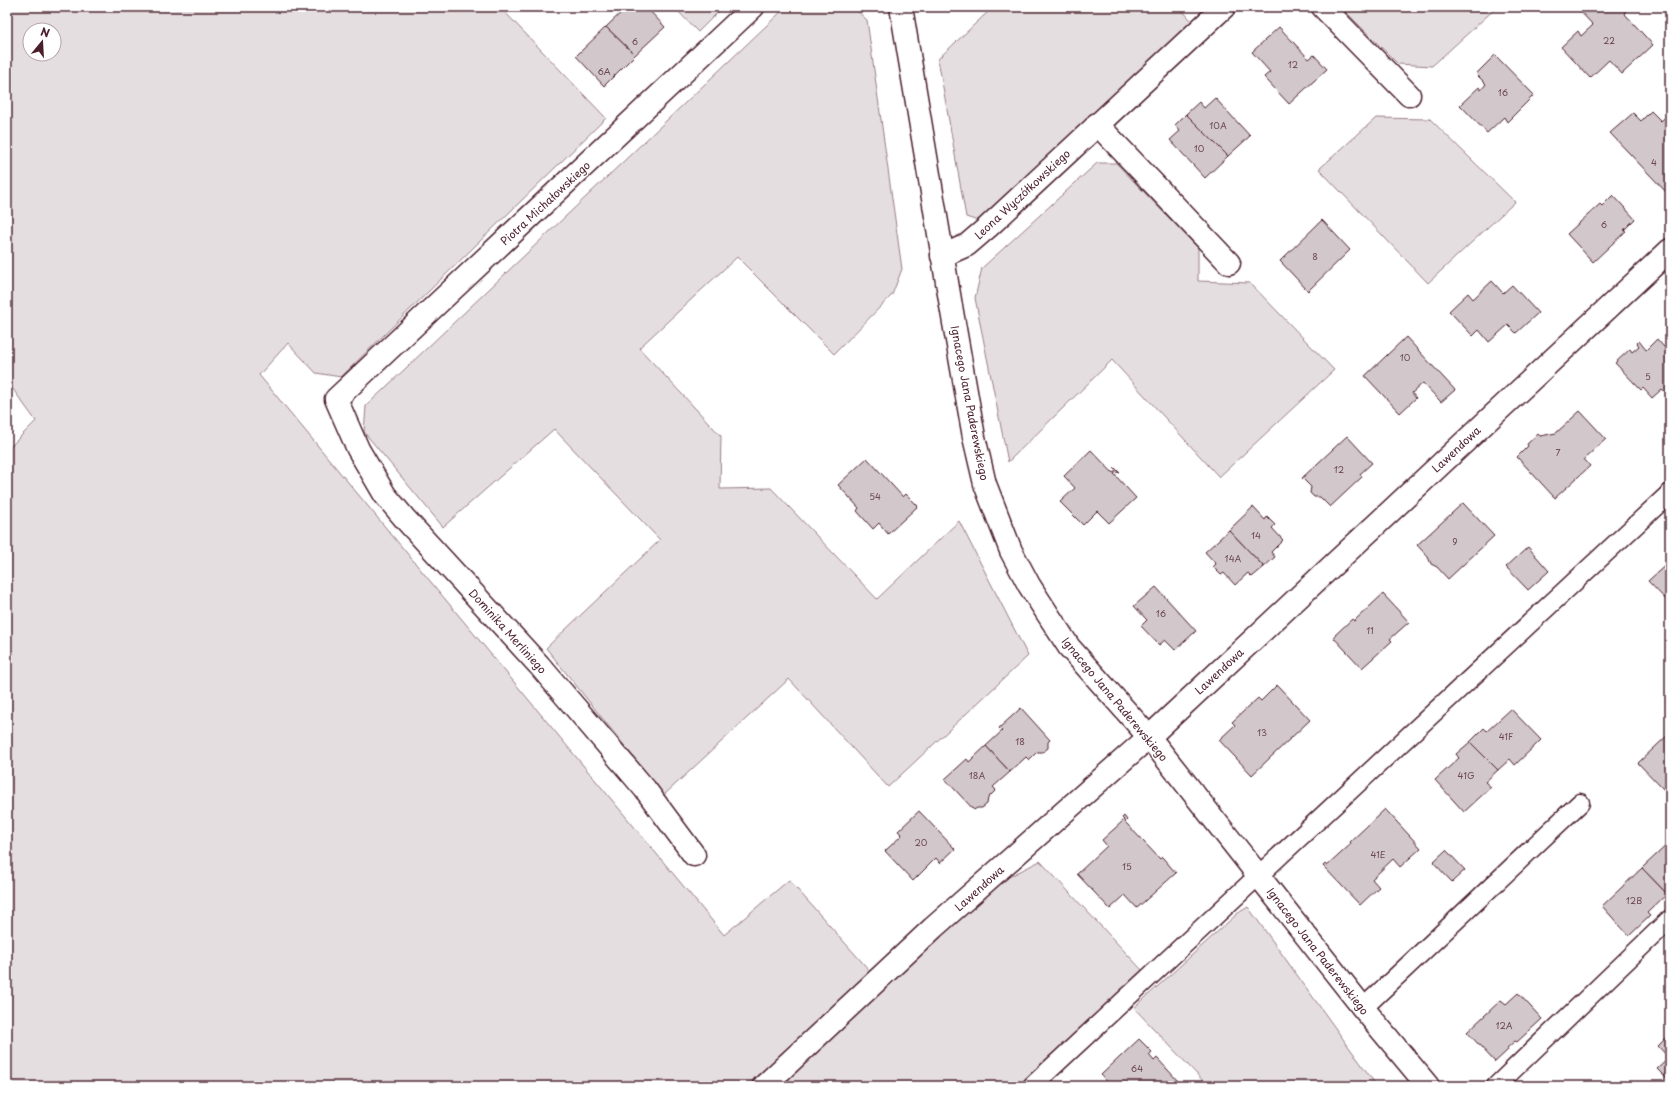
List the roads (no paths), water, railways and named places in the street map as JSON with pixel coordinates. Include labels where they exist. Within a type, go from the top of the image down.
[{"type":"street","name":"Piotra Michałowskiego","points":[[336,399],[754,7]]},
{"type":"street","name":"Ignacego Jana Paderewskiego","points":[[901,7],[942,256],[974,437],[985,484],[1012,551],[1029,585],[1069,647],[1149,737],[1363,1008],[1428,1086]]},
{"type":"street","name":"Leona Wyczółkowskiego","points":[[942,256],[967,245],[1224,7]]},
{"type":"street","points":[[1323,7],[1409,95]]},
{"type":"street","points":[[1097,124],[1229,263]]},
{"type":"street","name":"Lawendowa","points":[[764,1086],[933,928],[1149,737],[1670,250]]},
{"type":"street","name":"Dominika Merliniego","points":[[336,399],[358,449],[386,495],[406,520],[544,671],[645,789],[694,855]]},
{"type":"lane","points":[[1032,1086],[1670,493]]},
{"type":"lane","points":[[1363,1008],[1580,803]]},
{"type":"lane","points":[[1496,1086],[1670,919]]}]
